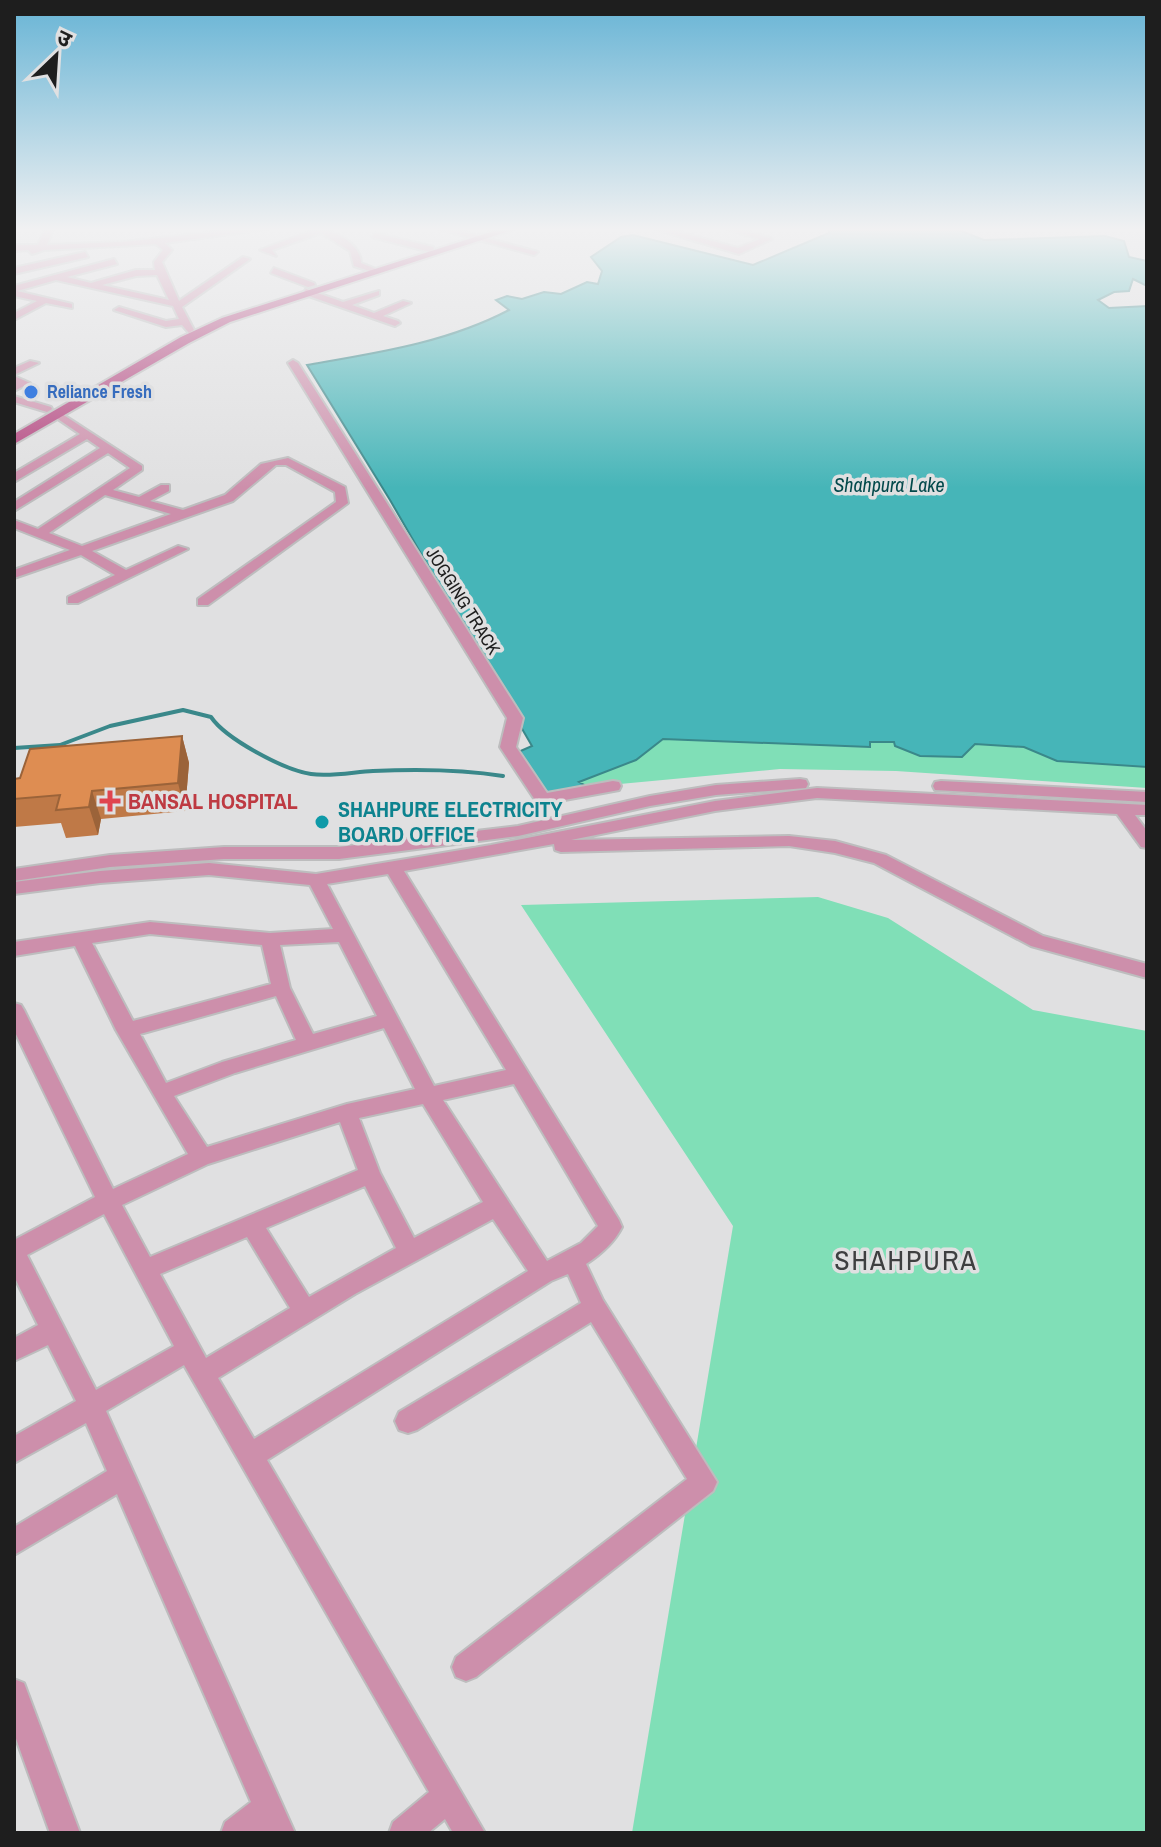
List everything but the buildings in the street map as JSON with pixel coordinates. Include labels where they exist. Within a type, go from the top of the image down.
[{"type":"main road","points":[[14,440],[79,391],[187,325],[216,315]]},
{"type":"main road","points":[[14,428],[93,394],[197,333],[240,315]]},
{"type":"main road","points":[[79,391],[93,394]]},
{"type":"street","points":[[136,315],[166,324],[187,325],[183,315]]},
{"type":"street","points":[[374,316],[395,323]]},
{"type":"street","points":[[14,372],[34,363]]},
{"type":"street","name":"JOGGING TRACK","points":[[293,363],[515,718],[508,747],[543,799],[613,786]]},
{"type":"street","points":[[14,379],[25,383],[14,388]]},
{"type":"street","points":[[14,399],[53,412],[138,468],[39,534]]},
{"type":"street","points":[[14,478],[86,435]]},
{"type":"street","points":[[14,507],[108,448]]},
{"type":"street","points":[[14,574],[229,498],[265,466],[274,462],[288,461],[341,490],[342,503],[203,602]]},
{"type":"street","points":[[139,502],[165,488]]},
{"type":"street","points":[[104,491],[183,514]]},
{"type":"street","points":[[14,524],[82,550],[124,575]]},
{"type":"street","points":[[73,600],[182,549]]},
{"type":"street","points":[[14,888],[100,877],[209,869],[316,880],[394,869],[650,801],[757,786],[851,783],[1147,797]]},
{"type":"street","points":[[14,875],[110,861],[224,853],[339,853],[516,838],[817,793],[1147,810]]},
{"type":"street","points":[[1123,810],[1147,843]]},
{"type":"street","points":[[516,838],[789,841],[835,847],[880,859],[1037,941],[1147,971]]},
{"type":"street","points":[[250,1456],[543,1274],[573,1261],[602,1239],[611,1227],[394,869]]},
{"type":"street","points":[[316,880],[427,1092],[543,1274]]},
{"type":"street","points":[[14,949],[150,928],[270,939],[344,935]]},
{"type":"street","points":[[80,938],[161,1093],[202,1157]]},
{"type":"street","points":[[270,939],[281,988],[307,1042]]},
{"type":"street","points":[[126,1030],[281,988]]},
{"type":"street","points":[[14,1010],[108,1201],[202,1374],[470,1833]]},
{"type":"street","points":[[161,1093],[229,1067],[390,1019]]},
{"type":"street","points":[[236,1833],[274,1820],[91,1406],[14,1252],[108,1201],[202,1157],[347,1112],[427,1092],[521,1075]]},
{"type":"street","points":[[347,1112],[370,1174],[409,1250]]},
{"type":"street","points":[[147,1269],[370,1174]]},
{"type":"street","points":[[202,1374],[304,1310],[409,1250],[497,1206]]},
{"type":"street","points":[[251,1223],[304,1310]]},
{"type":"street","points":[[466,1667],[704,1482],[595,1307],[573,1261]]},
{"type":"street","points":[[408,1421],[595,1307]]},
{"type":"street","points":[[14,1350],[53,1330]]},
{"type":"street","points":[[14,1450],[189,1350]]},
{"type":"street","points":[[14,1542],[122,1476]]},
{"type":"street","points":[[14,1693],[65,1833]]},
{"type":"street","points":[[404,1833],[449,1796]]},
{"type":"green space","points":[[662,739],[870,747],[869,741],[895,742],[920,756],[961,757],[975,744],[1024,747],[1057,761],[1145,766],[1147,788],[896,771],[780,769],[588,787],[579,782],[635,760]]},
{"type":"green space","points":[[818,897],[888,918],[1033,1010],[1147,1031],[1147,1833],[632,1833],[733,1226],[521,905]]},
{"type":"water","name":"Shahpura Lake","points":[[498,315],[1147,315],[1147,767],[1057,761],[1024,747],[975,744],[962,757],[920,756],[895,746],[894,742],[870,742],[870,747],[663,739],[636,760],[579,782],[588,787],[546,795],[516,753],[532,746],[390,500],[307,365],[436,339]]},
{"type":"waterway","points":[[14,748],[60,745],[110,726],[183,710],[211,717],[229,735],[256,752],[311,774],[422,770],[503,776]]},
{"type":"place","name":"Reliance Fresh","points":[[31,392]]},
{"type":"place","name":"BANSAL HOSPITAL","points":[[110,801]]},
{"type":"place","name":"SHAHPURE ELECTRICITY BOARD OFFICE","points":[[322,822]]},
{"type":"district","name":"SHAHPURA","points":[[906,1260]]}]
